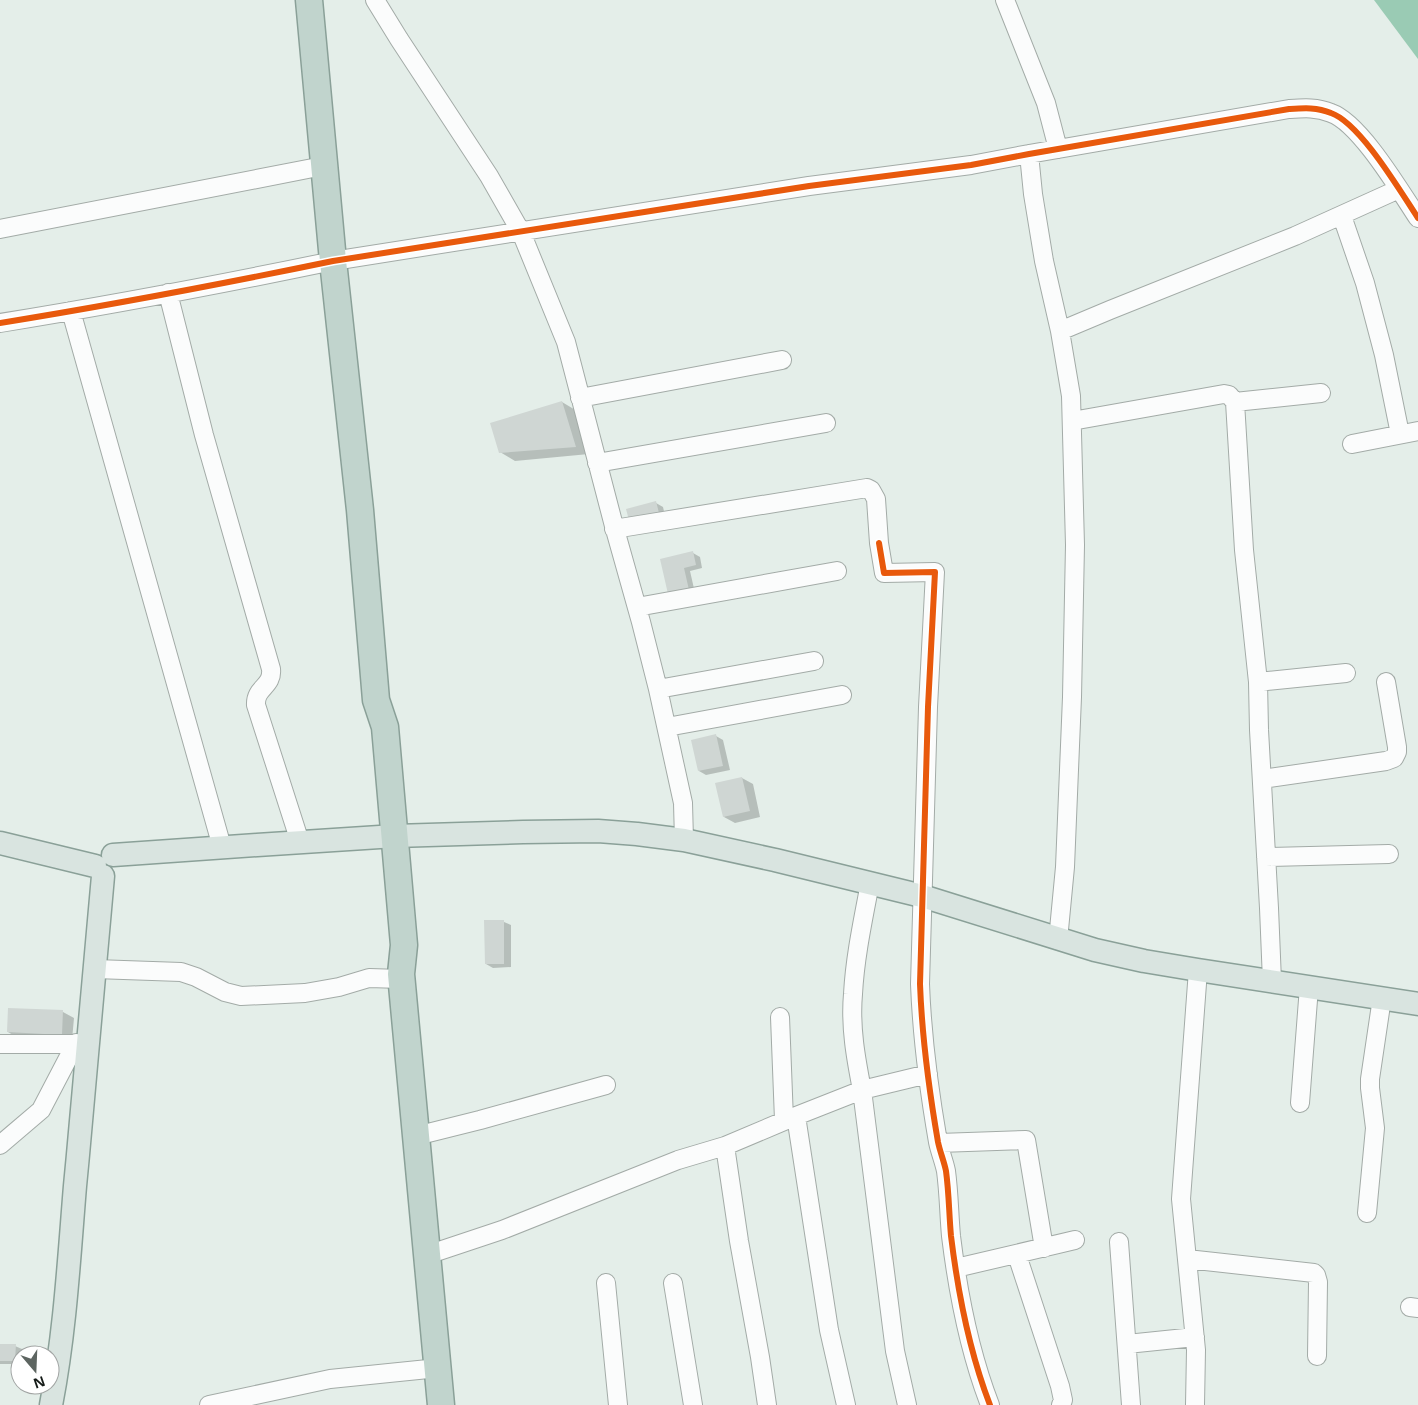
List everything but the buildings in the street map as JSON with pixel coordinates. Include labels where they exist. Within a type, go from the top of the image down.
[{"type":"highway","points":[[309,0],[323,166],[360,510],[376,700],[385,727],[387,837],[404,945],[401,977],[441,1405]]},
{"type":"main road","points":[[0,843],[104,866],[222,847],[300,842],[523,832],[598,831],[637,834],[684,840],[922,896],[1058,940],[1144,961],[1418,1004]]},
{"type":"main road","points":[[51,1405],[57,1374],[66,1298],[83,1044],[95,969],[104,866]]},
{"type":"street","points":[[375,0],[489,176],[522,232],[566,342],[614,529],[658,689],[683,803],[684,840]]},
{"type":"street","points":[[1005,0],[1046,103],[1058,149]]},
{"type":"street","points":[[0,322],[71,312],[333,261],[809,186],[971,165],[1289,109],[1314,108],[1332,113],[1348,123],[1365,142],[1418,218]]},
{"type":"street","points":[[1029,154],[1033,194],[1044,261],[1072,396],[1075,545],[1072,697],[1065,867],[1058,940]]},
{"type":"street","points":[[0,229],[323,166]]},
{"type":"street","points":[[1060,331],[1295,236],[1399,189]]},
{"type":"street","points":[[1342,216],[1364,282],[1384,355],[1400,434]]},
{"type":"street","points":[[168,293],[204,435],[271,668],[271,678],[257,696],[256,705],[300,842]]},
{"type":"street","points":[[71,312],[222,847]]},
{"type":"street","points":[[580,398],[782,360]]},
{"type":"street","points":[[1235,402],[1321,393]]},
{"type":"street","points":[[1072,421],[1224,394],[1229,394],[1235,402],[1244,550],[1258,682],[1272,981]]},
{"type":"street","points":[[597,463],[826,423]]},
{"type":"street","points":[[1352,444],[1418,431]]},
{"type":"street","points":[[614,529],[867,488],[871,490],[876,499],[879,544],[884,573],[935,572],[928,707],[922,896],[921,1025],[939,1143],[946,1171],[951,1236],[967,1331],[984,1391],[990,1405]]},
{"type":"street","points":[[637,607],[837,571]]},
{"type":"street","points":[[658,689],[814,661]]},
{"type":"street","points":[[1258,682],[1346,673]]},
{"type":"street","points":[[1262,779],[1386,761],[1394,758],[1398,752],[1386,682]]},
{"type":"street","points":[[667,727],[842,695]]},
{"type":"street","points":[[1266,857],[1389,854]]},
{"type":"street","points":[[870,883],[855,968],[852,996],[852,1028],[862,1090],[895,1351],[907,1405]]},
{"type":"street","points":[[95,969],[181,972],[196,977],[225,992],[241,996],[305,993],[339,987],[369,978],[401,977]]},
{"type":"street","points":[[1195,1405],[1195,1337],[1181,1199],[1198,970]]},
{"type":"street","points":[[1300,1103],[1309,987]]},
{"type":"street","points":[[1367,1213],[1375,1128],[1370,1078],[1382,998]]},
{"type":"street","points":[[780,1017],[790,1118],[829,1330],[846,1405]]},
{"type":"street","points":[[0,1044],[83,1044]]},
{"type":"street","points":[[0,1145],[41,1110],[83,1044]]},
{"type":"street","points":[[427,1255],[502,1230],[678,1160],[725,1146],[862,1090],[928,1074]]},
{"type":"street","points":[[416,1136],[606,1085]]},
{"type":"street","points":[[939,1143],[1026,1140],[1044,1248]]},
{"type":"street","points":[[725,1146],[767,1405]]},
{"type":"street","points":[[956,1268],[1075,1240]]},
{"type":"street","points":[[1119,1242],[1131,1405]]},
{"type":"street","points":[[1016,1255],[1060,1386],[1063,1400],[1061,1405]]},
{"type":"street","points":[[1187,1259],[1314,1273],[1318,1282],[1317,1356]]},
{"type":"street","points":[[606,1283],[618,1405]]},
{"type":"street","points":[[673,1283],[693,1405]]},
{"type":"street","points":[[1127,1344],[1195,1337]]},
{"type":"street","points":[[209,1405],[330,1379],[438,1368]]},
{"type":"shaded area","points":[[1374,0],[1418,0],[1418,59]]},
{"type":"cycle path","points":[[0,323],[166,294],[333,261],[809,186],[971,165],[1289,109],[1316,109],[1331,113],[1342,119],[1367,143],[1418,218]]},
{"type":"cycle path","points":[[879,543],[884,573],[935,572],[928,707],[921,1004],[932,1103],[938,1142],[946,1171],[951,1236],[957,1279],[970,1343],[990,1405]]}]
